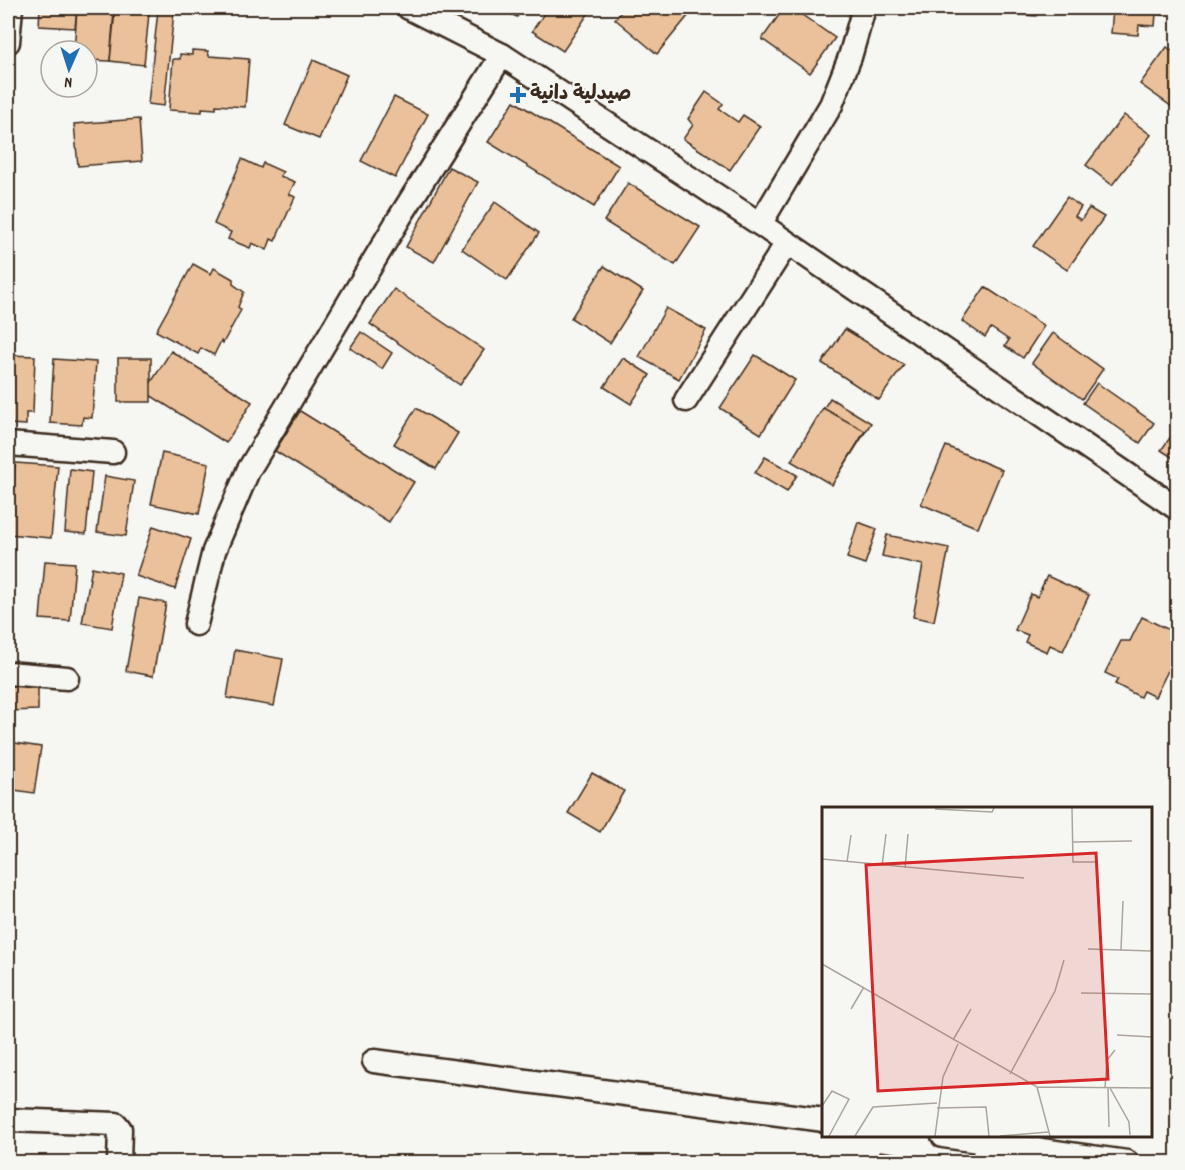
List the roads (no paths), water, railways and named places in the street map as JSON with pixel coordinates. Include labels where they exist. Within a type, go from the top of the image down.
[{"type":"street","points":[[8,42],[10,8]]},
{"type":"street","points":[[409,8],[502,55],[760,224],[1178,509]]},
{"type":"street","points":[[760,224],[831,105],[850,57],[864,8]]},
{"type":"street","points":[[196,624],[214,551],[248,471],[400,217],[502,55]]},
{"type":"street","points":[[686,400],[787,243]]},
{"type":"street","points":[[8,444],[113,452]]},
{"type":"street","points":[[8,673],[68,678]]},
{"type":"street","points":[[374,1061],[822,1120]]},
{"type":"street","points":[[9,1120],[116,1124],[120,1129],[119,1162]]},
{"type":"street","points":[[947,1137],[985,1152],[1127,1162]]},
{"type":"place","name":"صيدلية دانية","points":[[518,95]]}]
